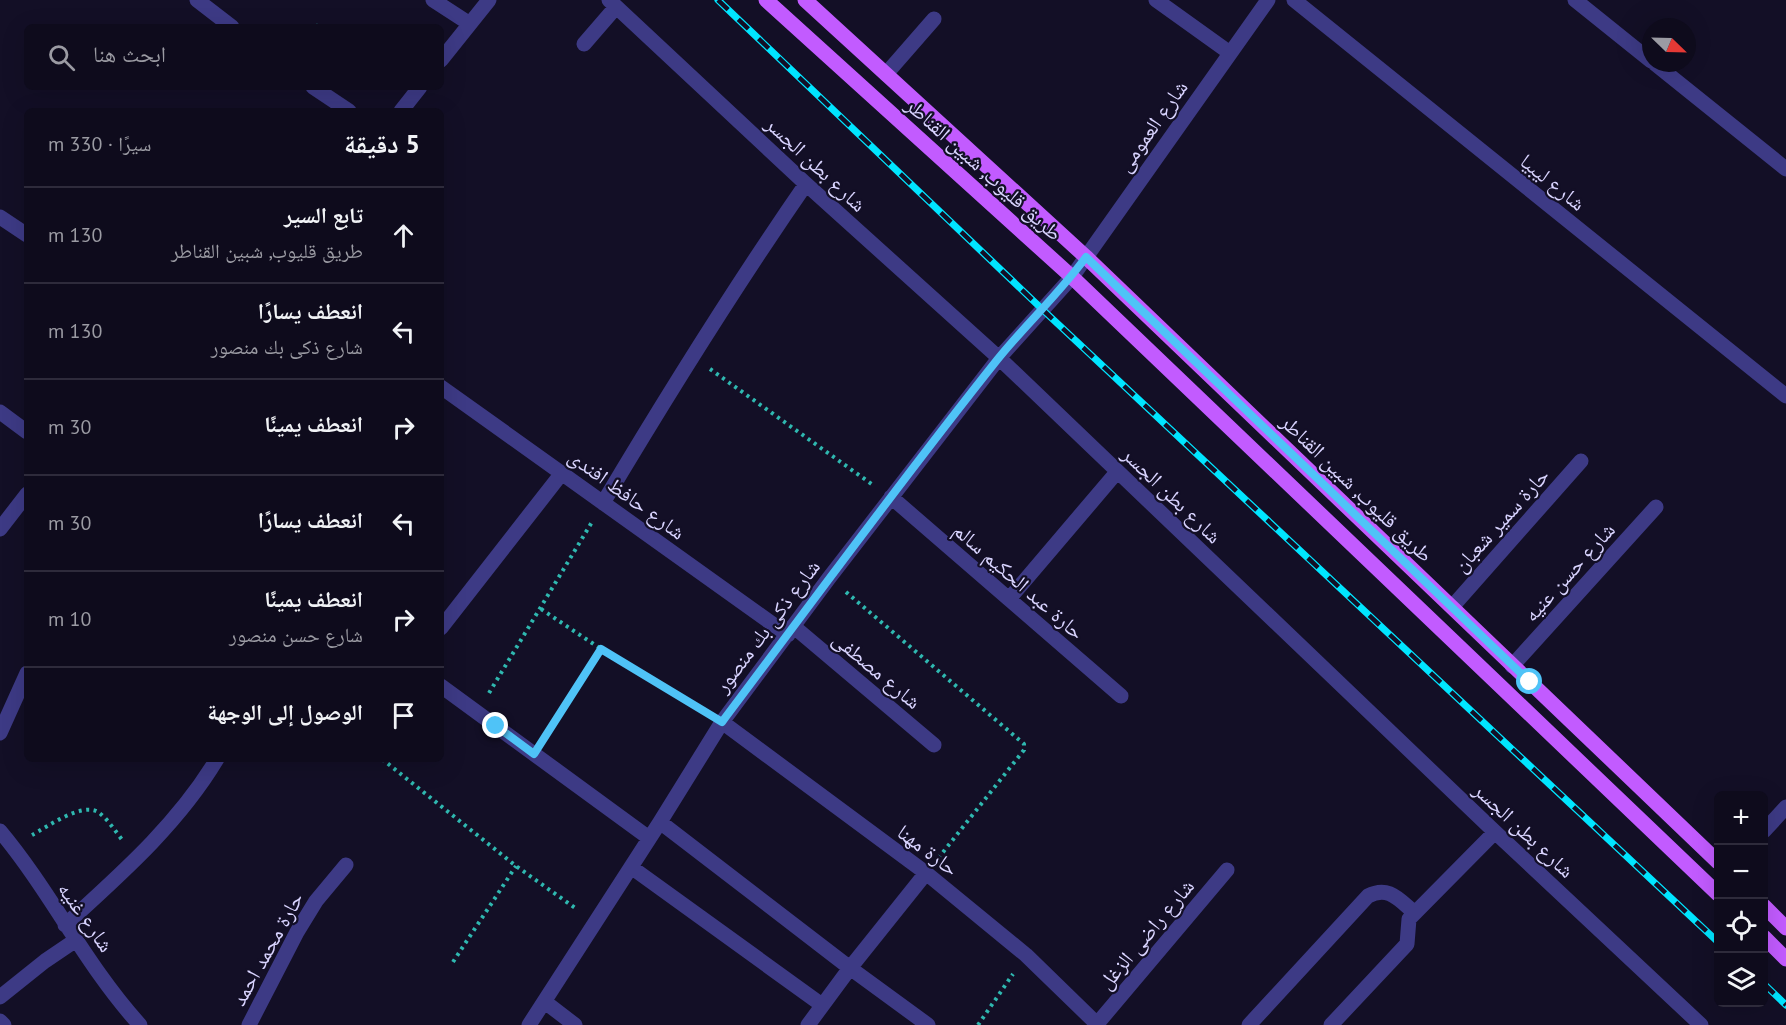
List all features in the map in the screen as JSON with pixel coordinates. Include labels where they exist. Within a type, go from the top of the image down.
[{"type":"main road","name":"طريق قليوب, شبين القناطر","points":[[766,0],[1072,277],[1714,889]]},
{"type":"main road","name":"طريق قليوب, شبين القناطر","points":[[806,0],[1086,257],[1714,857]]},
{"type":"main road","points":[[1768,910],[1786,928]]},
{"type":"main road","points":[[1768,941],[1786,959]]},
{"type":"street","points":[[197,0],[228,24]]},
{"type":"street","points":[[433,0],[470,24]]},
{"type":"street","points":[[444,56],[489,0]]},
{"type":"street","points":[[1156,0],[1230,53]]},
{"type":"street","name":"شارع العمومى","points":[[1072,277],[1268,0]]},
{"type":"street","name":"شارع ليبيا","points":[[1294,0],[1786,396]]},
{"type":"street","points":[[1575,0],[1642,54]]},
{"type":"street","points":[[584,44],[613,3]]},
{"type":"street","name":"شارع بطن الجسر","points":[[613,3],[806,184],[999,358],[1495,832],[1701,1025]]},
{"type":"street","points":[[886,74],[934,19]]},
{"type":"street","points":[[1665,72],[1786,169]]},
{"type":"street","points":[[318,90],[344,108]]},
{"type":"street","points":[[403,108],[418,90]]},
{"type":"street","points":[[603,503],[692,356],[806,184]]},
{"type":"street","points":[[0,217],[24,234]]},
{"type":"street","name":"شارع ذكى بك منصور","points":[[529,1025],[722,722],[829,578],[999,358],[1072,277]]},
{"type":"street","name":"شارع حافظ افندى","points":[[444,389],[603,503],[791,631]]},
{"type":"street","points":[[0,412],[24,430]]},
{"type":"street","name":"حارة سمير شعبان","points":[[1452,607],[1581,461]]},
{"type":"street","points":[[1009,599],[1117,471]]},
{"type":"street","points":[[444,623],[562,473]]},
{"type":"street","name":"حارة عبد الحكيم سالم","points":[[891,497],[1121,696]]},
{"type":"street","points":[[0,529],[24,498]]},
{"type":"street","name":"شارع حسن عنيه","points":[[1512,666],[1656,507]]},
{"type":"street","name":"شارع مصطفى","points":[[791,631],[934,745]]},
{"type":"street","points":[[0,733],[24,681]]},
{"type":"street","points":[[444,688],[649,838]]},
{"type":"street","name":"حارة مهنا","points":[[722,722],[926,873],[1026,955],[1098,1025]]},
{"type":"street","points":[[65,925],[138,858],[190,798],[216,762]]},
{"type":"street","points":[[1768,827],[1786,807]]},
{"type":"street","points":[[660,822],[928,1025]]},
{"type":"street","name":"شارع غنيه","points":[[0,831],[65,925],[140,1025]]},
{"type":"street","points":[[1331,1025],[1407,944],[1409,933],[1407,922],[1495,832]]},
{"type":"street","name":"حارة محمد احمد","points":[[249,1025],[297,932],[316,901],[346,865]]},
{"type":"street","points":[[631,867],[822,1005]]},
{"type":"street","name":"شارع راضى الزغل","points":[[1098,1025],[1227,870]]},
{"type":"street","points":[[808,1025],[926,873]]},
{"type":"street","points":[[1249,1025],[1368,896],[1378,890],[1388,892],[1415,913]]},
{"type":"street","points":[[0,998],[45,961],[76,940]]},
{"type":"street","points":[[545,1002],[575,1025]]},
{"type":"street","points":[[0,1022],[4,1025]]},
{"type":"path","points":[[692,356],[891,497]]},
{"type":"path","points":[[477,712],[603,503]]},
{"type":"path","points":[[829,578],[1024,744],[1024,750],[926,873]]},
{"type":"path","points":[[541,609],[601,649],[722,722]]},
{"type":"path","points":[[534,754],[601,649]]},
{"type":"path","points":[[386,762],[516,866],[596,922]]},
{"type":"path","points":[[12,846],[79,810],[89,808],[99,812],[138,858]]},
{"type":"path","points":[[453,962],[516,866]]},
{"type":"path","points":[[978,1025],[1026,955]]},
{"type":"railway","points":[[718,0],[1043,310],[1714,938]]},
{"type":"railway","points":[[1768,988],[1786,1005]]},
{"type":"route","points":[[496,726],[534,754],[601,649],[722,722],[829,578],[999,358],[1072,277],[1086,257],[1530,682]]}]
